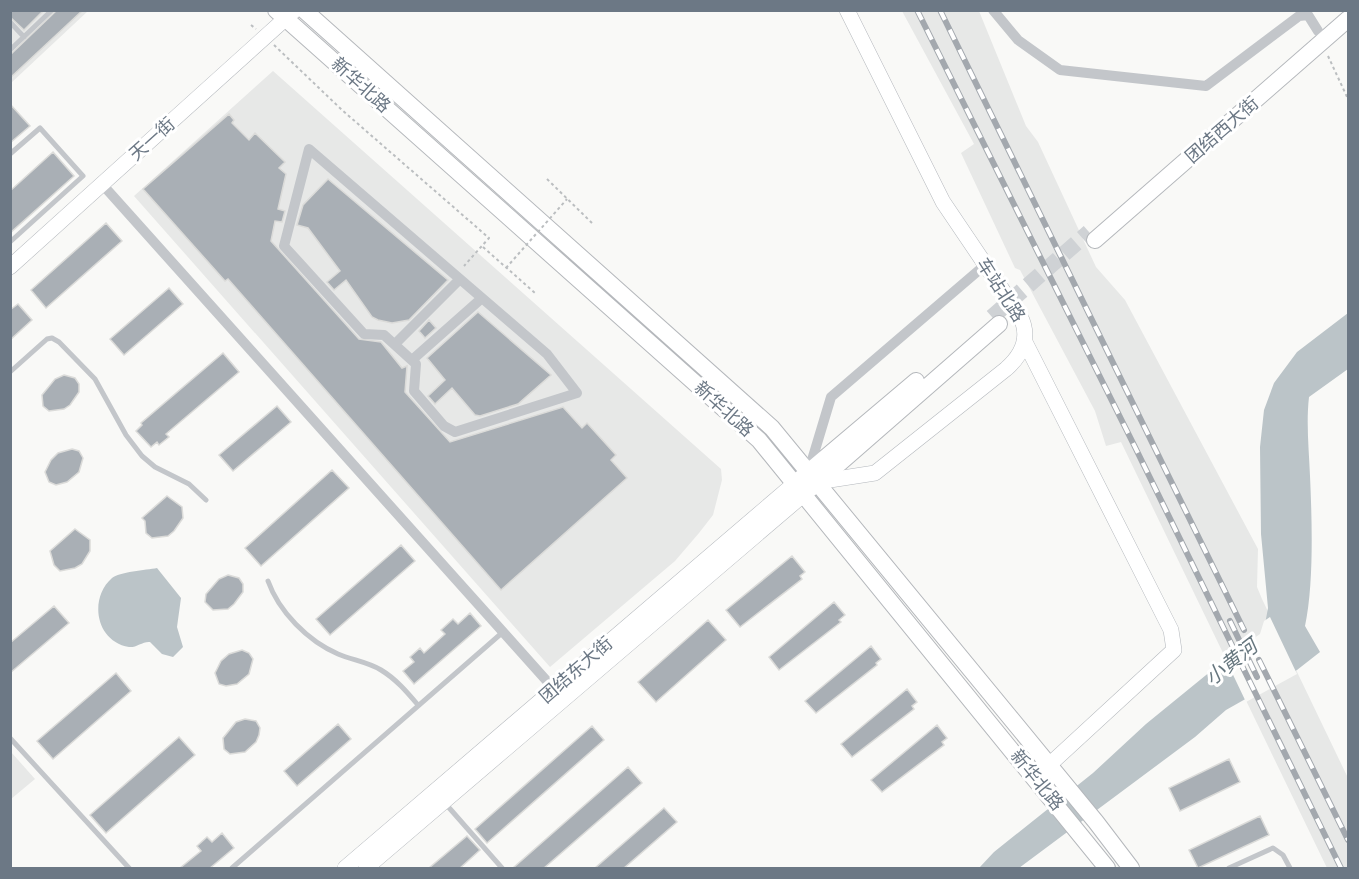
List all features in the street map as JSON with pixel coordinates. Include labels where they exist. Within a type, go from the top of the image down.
[{"type":"main road","name":"新华北路","points":[[304,10],[772,428],[1131,868]]},
{"type":"main road","name":"新华北路","points":[[286,13],[759,440],[1081,833],[1107,868]]},
{"type":"main road","name":"团结西大街","points":[[1092,236],[1341,19]]},
{"type":"main road","points":[[812,477],[996,320]]},
{"type":"main road","name":"团结东大街","points":[[798,489],[812,477]]},
{"type":"street","name":"车站北路","points":[[812,477],[875,473],[1006,369],[1016,360],[1025,342],[1024,324],[943,202],[847,10]]},
{"type":"street","points":[[993,10],[1018,40],[1060,70],[1206,86],[1299,16],[1308,15],[1319,37]]},
{"type":"street","name":"天一街","points":[[10,267],[265,37],[286,13]]},
{"type":"street","points":[[309,149],[458,277],[547,354],[577,393],[455,432],[444,426],[414,391],[416,364],[384,335],[364,334],[284,246],[309,149]]},
{"type":"street","points":[[102,184],[554,689]]},
{"type":"street","points":[[812,477],[831,397],[985,265]]},
{"type":"street","points":[[395,344],[458,277]]},
{"type":"street","points":[[412,360],[482,298]]},
{"type":"street","points":[[1025,342],[1171,630],[1174,650],[1035,778]]},
{"type":"street","name":"团结东大街","points":[[345,868],[554,689],[798,489]]},
{"type":"street","name":"团结东大街","points":[[366,868],[444,802],[798,489]]},
{"type":"lane","points":[[10,50],[52,10]]},
{"type":"lane","points":[[10,22],[24,37]]},
{"type":"lane","points":[[10,154],[40,128],[83,176],[10,243]]},
{"type":"lane","points":[[10,372],[47,339],[52,338],[59,342],[95,379],[126,435],[142,456],[155,467],[189,484],[206,500]]},
{"type":"lane","points":[[268,582],[281,608],[308,634],[335,653],[380,669],[392,677],[418,705]]},
{"type":"lane","points":[[232,868],[503,632]]},
{"type":"lane","points":[[10,738],[129,868]]},
{"type":"lane","points":[[444,802],[502,868]]},
{"type":"lane","points":[[1228,868],[1273,848],[1283,855],[1290,868]]},
{"type":"path","points":[[251,25],[342,110],[489,238],[458,277]]},
{"type":"path","points":[[1319,37],[1348,99]]},
{"type":"path","points":[[547,179],[592,223]]},
{"type":"path","points":[[506,268],[567,199]]},
{"type":"path","points":[[482,246],[535,293]]},
{"type":"shaded area","points":[[11,11],[88,11],[11,83]]},
{"type":"shaded area","points":[[902,11],[979,11],[1026,126],[1038,142],[1096,267],[1125,300],[1258,549],[1257,587],[1348,778],[1348,868],[1327,868],[1121,442],[1106,446],[1095,411],[1020,270],[1015,268],[961,153],[974,144]]},
{"type":"shaded area","points":[[273,71],[721,469],[722,480],[713,515],[675,561],[550,667],[134,196]]},
{"type":"shaded area","points":[[11,752],[35,779],[11,799]]},
{"type":"water","name":"小黄河","points":[[1348,313],[1348,369],[1309,397],[1308,407],[1312,552],[1305,626],[1320,652],[1297,670],[1226,710],[1195,737],[1019,868],[979,868],[994,852],[1093,773],[1146,724],[1211,671],[1263,635],[1268,608],[1261,534],[1260,447],[1264,410],[1274,383],[1297,352]]},
{"type":"water","points":[[157,568],[181,598],[177,627],[183,647],[173,657],[162,654],[150,642],[132,647],[118,643],[109,636],[99,618],[100,596],[112,578],[126,573]]},
{"type":"pier","points":[[1270,617],[1297,674],[1246,702],[1225,658],[1260,634],[1264,621]]},
{"type":"building","points":[[10,10],[44,10],[24,30],[10,17]]},
{"type":"building","points":[[57,10],[83,10],[10,78],[10,55]]},
{"type":"building","points":[[10,104],[30,126],[10,143]]},
{"type":"building","points":[[229,114],[234,120],[232,123],[249,140],[255,133],[285,162],[279,168],[286,174],[278,209],[285,211],[282,222],[275,221],[271,241],[359,339],[381,342],[402,368],[407,366],[405,392],[450,442],[563,407],[582,428],[587,423],[616,455],[611,460],[627,478],[501,590],[228,279],[225,281],[143,189]]},
{"type":"building","points":[[53,152],[74,176],[10,233],[10,191]]},
{"type":"building","points":[[328,179],[448,280],[409,320],[392,323],[378,320],[372,317],[346,280],[334,290],[327,282],[340,271],[308,228],[297,225],[303,205]]},
{"type":"building","points":[[106,223],[122,241],[46,308],[31,290]]},
{"type":"building","points":[[169,288],[183,304],[124,355],[110,339]]},
{"type":"building","points":[[18,304],[32,320],[10,340],[10,310]]},
{"type":"building","points":[[478,312],[551,375],[518,404],[480,416],[475,415],[452,388],[435,404],[428,396],[445,380],[427,358]]},
{"type":"building","points":[[429,320],[436,328],[425,338],[419,331]]},
{"type":"building","points":[[223,353],[239,372],[166,434],[169,437],[159,445],[157,442],[151,447],[136,431],[142,425],[141,423]]},
{"type":"building","points":[[64,375],[75,378],[79,384],[79,392],[70,405],[64,409],[49,411],[43,406],[42,395],[55,379]]},
{"type":"building","points":[[277,406],[291,422],[233,471],[219,455]]},
{"type":"building","points":[[72,449],[79,451],[83,458],[79,472],[67,482],[56,485],[49,482],[45,472],[51,460],[58,453]]},
{"type":"building","points":[[332,470],[349,488],[261,566],[245,548]]},
{"type":"building","points":[[167,496],[182,507],[183,518],[168,536],[152,538],[146,533],[145,521],[142,518]]},
{"type":"building","points":[[75,529],[90,540],[90,551],[82,564],[60,571],[54,565],[50,551]]},
{"type":"building","points":[[401,545],[415,561],[330,635],[316,619]]},
{"type":"building","points":[[792,556],[805,572],[800,576],[802,579],[740,627],[726,610]]},
{"type":"building","points":[[228,575],[239,578],[243,584],[243,592],[228,609],[213,610],[205,602],[206,594],[219,579]]},
{"type":"building","points":[[834,602],[845,615],[839,620],[841,622],[779,670],[769,657]]},
{"type":"building","points":[[54,606],[69,623],[10,673],[10,643]]},
{"type":"building","points":[[470,613],[481,626],[414,684],[403,671],[414,662],[410,657],[420,648],[424,653],[445,634],[441,630],[453,619],[458,624]]},
{"type":"building","points":[[708,620],[726,640],[656,702],[638,682]]},
{"type":"building","points":[[871,646],[881,659],[876,663],[877,665],[816,713],[805,701]]},
{"type":"building","points":[[242,650],[249,653],[253,659],[249,674],[237,684],[226,686],[219,684],[215,673],[221,661],[229,654]]},
{"type":"building","points":[[116,673],[131,691],[53,759],[37,741]]},
{"type":"building","points":[[907,689],[917,702],[912,706],[914,709],[852,757],[841,744]]},
{"type":"building","points":[[245,719],[256,721],[260,728],[256,742],[245,752],[230,754],[224,749],[223,738],[236,722]]},
{"type":"building","points":[[338,724],[351,739],[297,786],[284,771]]},
{"type":"building","points":[[937,725],[947,738],[942,742],[944,745],[882,792],[871,780]]},
{"type":"building","points":[[592,726],[604,740],[487,843],[475,829]]},
{"type":"building","points":[[179,737],[195,755],[106,833],[90,815]]},
{"type":"building","points":[[1229,759],[1240,782],[1180,811],[1169,788]]},
{"type":"building","points":[[628,767],[642,783],[544,868],[513,868]]},
{"type":"building","points":[[664,808],[677,822],[624,868],[595,868]]},
{"type":"building","points":[[1260,816],[1269,835],[1198,868],[1189,850]]},
{"type":"building","points":[[222,833],[234,848],[210,868],[180,868],[201,851],[197,846],[207,837],[212,842]]},
{"type":"building","points":[[467,836],[480,850],[460,868],[429,868]]},
{"type":"tunnel","points":[[992,317],[1089,232]]},
{"type":"railway","points":[[917,10],[1133,443],[1341,868]]},
{"type":"railway","points":[[940,10],[1244,630]]},
{"type":"railway","points":[[1230,621],[1257,677]]},
{"type":"railway","points":[[1259,660],[1348,840]]}]
